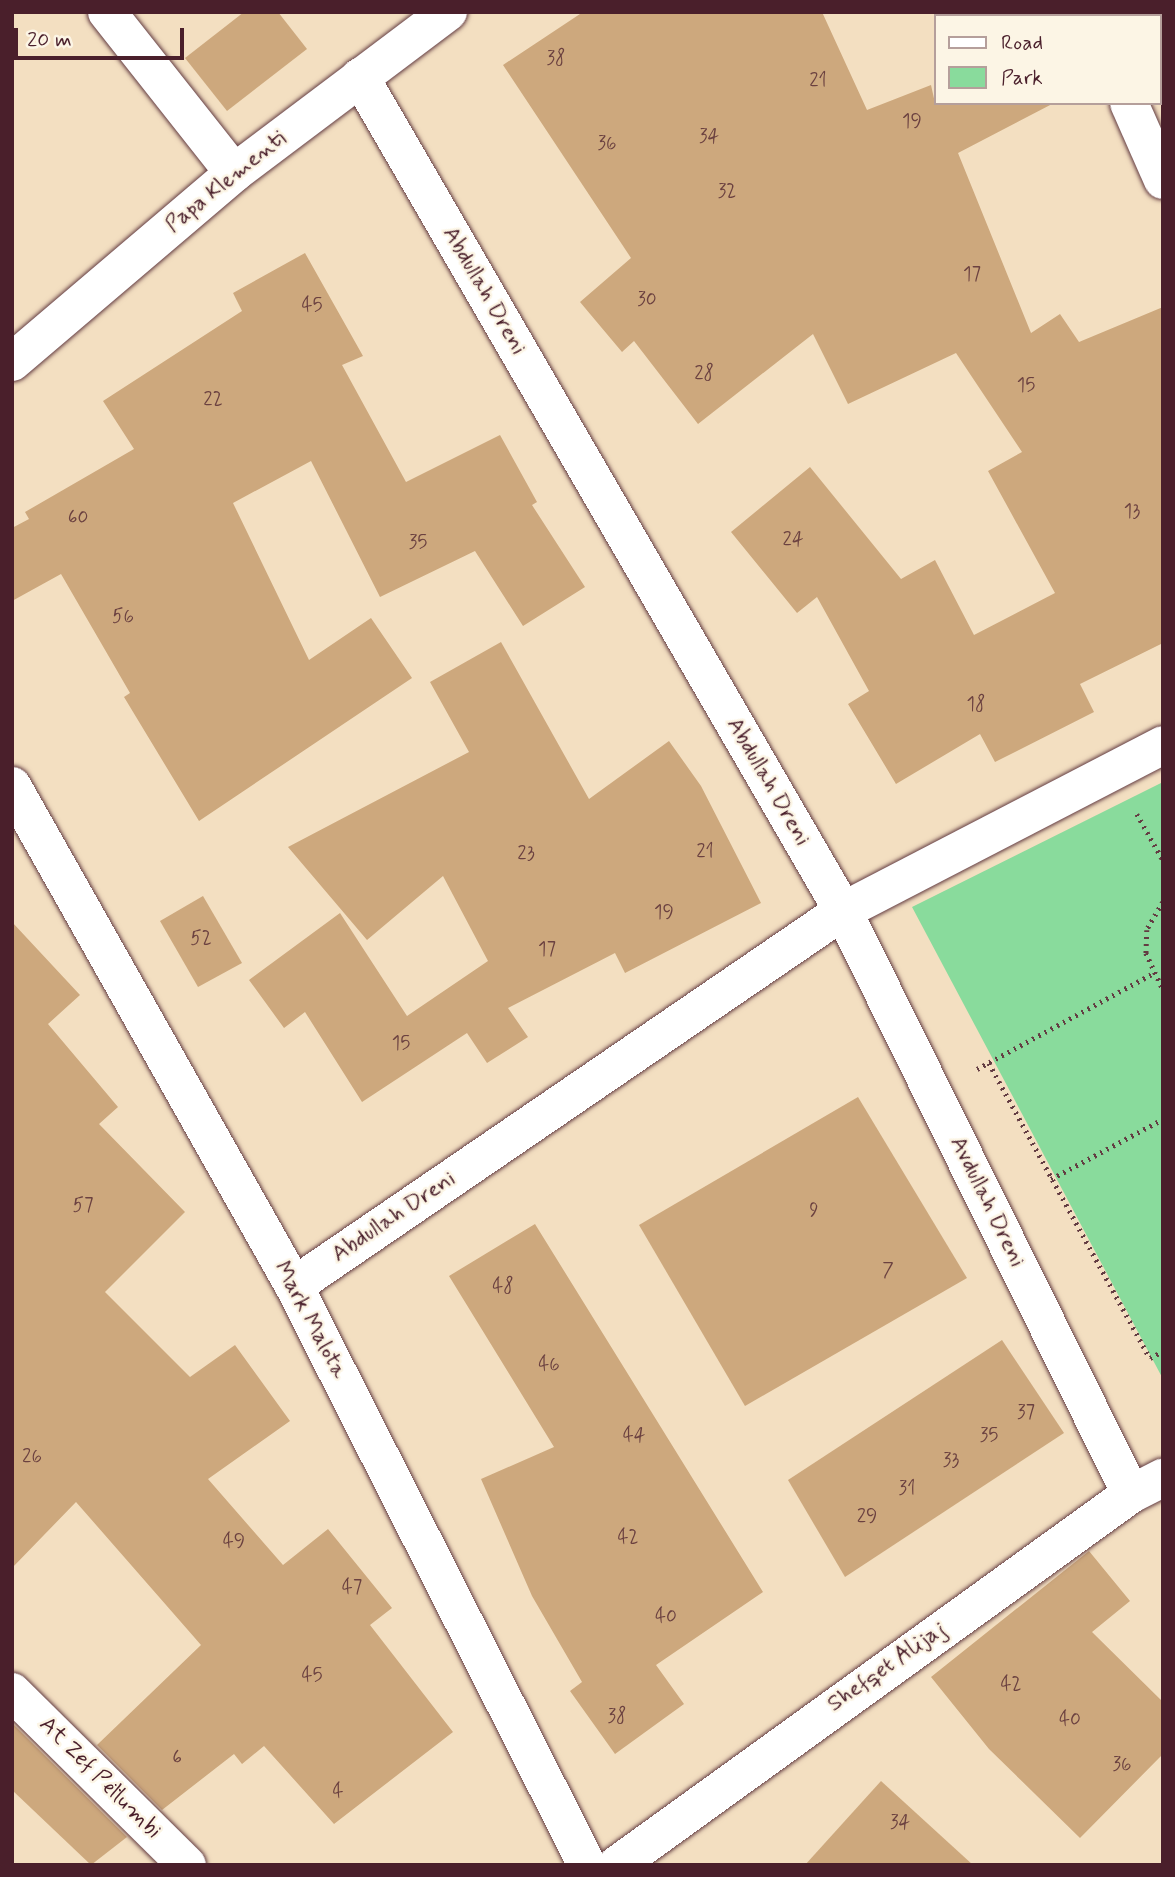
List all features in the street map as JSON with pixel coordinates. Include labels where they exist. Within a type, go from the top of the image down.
[{"type":"street","points":[[107,12],[234,173]]},
{"type":"street","name":"Papa Klementi","points":[[12,362],[234,173],[448,12]]},
{"type":"street","name":"Abdullah Dreni","points":[[294,1286],[843,911],[360,77]]},
{"type":"street","points":[[1130,105],[1163,180]]},
{"type":"street","points":[[843,911],[1163,744]]},
{"type":"street","name":"Mark Malota","points":[[12,786],[294,1286],[587,1865]]},
{"type":"street","name":"Avdullah Dreni","points":[[843,911],[933,1093],[1147,1486]]},
{"type":"street","name":"Shefqet Alijaj","points":[[617,1865],[1147,1486]]},
{"type":"street","name":"At Zef Pëllumbi","points":[[12,1692],[187,1865]]},
{"type":"path","points":[[1163,902],[1147,930],[1146,953],[1152,974],[1163,989]]},
{"type":"path","points":[[933,1093],[1152,974]]},
{"type":"path","points":[[989,1063],[1150,1358],[1163,1351]]},
{"type":"path","points":[[1051,1179],[1163,1119]]},
{"type":"green space","points":[[1163,782],[1163,1379],[912,907]]},
{"type":"building","points":[[244,12],[278,12],[307,49],[227,111],[185,58]]},
{"type":"building","points":[[583,12],[822,12],[867,110],[931,85],[934,105],[1050,105],[958,153],[1031,333],[1060,314],[1079,342],[1163,307],[1163,643],[1080,684],[1094,712],[995,762],[980,734],[896,784],[848,704],[869,691],[817,597],[797,613],[731,532],[810,467],[901,579],[935,560],[974,635],[1055,593],[988,471],[1022,452],[956,353],[848,404],[813,334],[698,424],[634,341],[622,352],[580,302],[631,258],[503,65]]},
{"type":"building","points":[[305,253],[363,356],[342,365],[406,482],[500,435],[537,502],[532,505],[585,587],[523,626],[475,551],[380,597],[311,461],[233,503],[309,660],[371,618],[412,678],[199,821],[124,697],[130,693],[61,574],[12,601],[12,528],[29,519],[25,512],[134,449],[103,401],[242,311],[233,293]]},
{"type":"building","points":[[501,642],[589,799],[669,741],[701,786],[761,903],[625,973],[615,953],[508,1008],[528,1037],[487,1063],[467,1033],[362,1102],[305,1012],[284,1028],[249,980],[340,913],[407,1016],[488,961],[443,876],[367,940],[288,847],[469,752],[430,682]]},
{"type":"building","points":[[203,896],[242,963],[198,987],[160,921]]},
{"type":"building","points":[[12,922],[80,995],[48,1024],[118,1107],[99,1124],[185,1212],[105,1292],[190,1377],[235,1345],[290,1421],[208,1479],[283,1565],[328,1529],[392,1608],[370,1625],[453,1732],[334,1824],[264,1746],[242,1764],[234,1754],[162,1810],[97,1745],[201,1645],[76,1502],[12,1568]]},
{"type":"building","points":[[858,1097],[967,1278],[745,1406],[639,1225]]},
{"type":"building","points":[[535,1224],[763,1592],[656,1665],[684,1704],[615,1754],[570,1691],[582,1682],[532,1596],[481,1479],[554,1447],[449,1276]]},
{"type":"building","points":[[1002,1340],[1064,1433],[845,1577],[788,1480]]},
{"type":"building","points":[[1089,1551],[1130,1601],[1092,1632],[1163,1702],[1163,1754],[1080,1838],[989,1749],[931,1677]]},
{"type":"building","points":[[12,1723],[127,1837],[91,1865],[12,1790]]},
{"type":"building","points":[[881,1781],[973,1865],[805,1865]]}]
